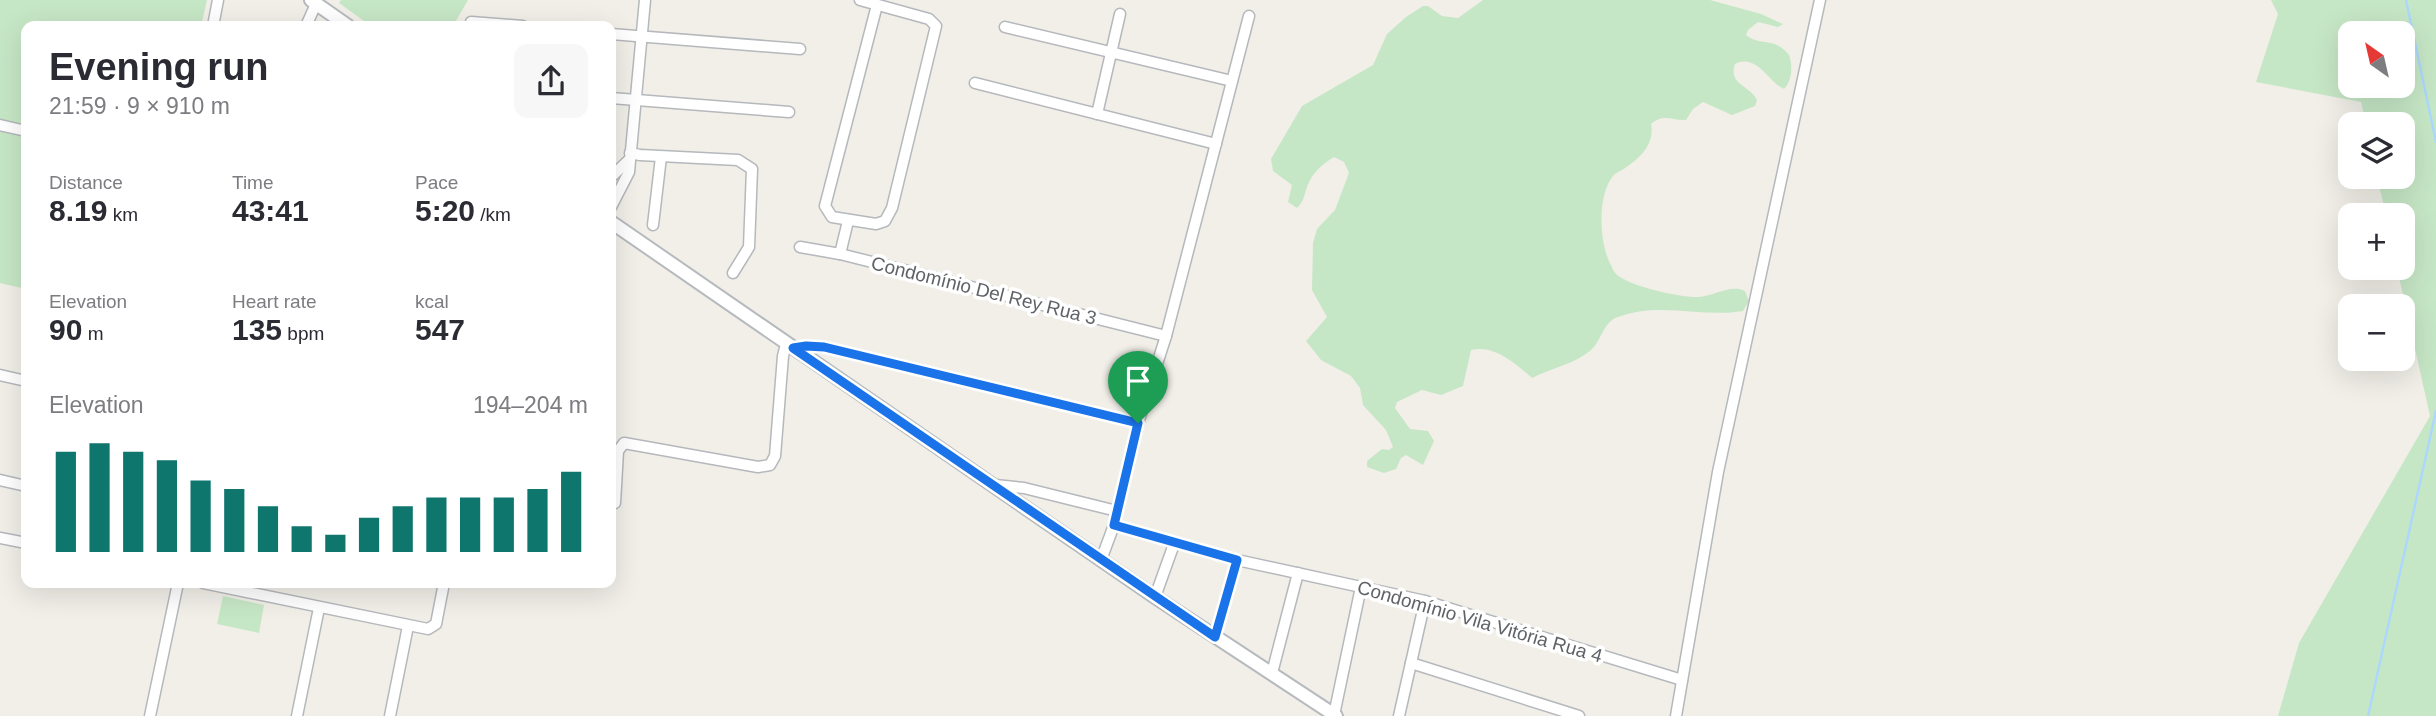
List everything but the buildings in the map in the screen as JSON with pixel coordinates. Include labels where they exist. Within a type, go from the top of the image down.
[{"type":"street","points":[[214,21],[218,0]]},
{"type":"street","points":[[616,197],[629,172],[645,0]]},
{"type":"street","points":[[860,0],[929,19],[934,22],[936,30],[892,208],[881,223],[848,221],[830,216],[825,206],[877,5]]},
{"type":"street","points":[[1676,716],[1718,472],[1820,0]]},
{"type":"street","points":[[307,21],[313,2],[341,21]]},
{"type":"street","points":[[1097,114],[1120,14]]},
{"type":"street","points":[[1101,559],[1114,525],[1138,423],[1166,336],[1249,16]]},
{"type":"street","points":[[1005,27],[1232,80]]},
{"type":"street","points":[[616,34],[800,49]]},
{"type":"street","points":[[975,83],[1216,144]]},
{"type":"street","points":[[616,98],[789,112]]},
{"type":"street","points":[[0,125],[21,130]]},
{"type":"street","points":[[616,171],[630,156],[738,160],[752,169],[748,247],[733,273]]},
{"type":"street","points":[[653,225],[661,157]]},
{"type":"street","points":[[840,254],[848,221]]},
{"type":"street","points":[[616,225],[1156,597],[1335,715],[1361,587]]},
{"type":"street","name":"Condomínio Del Rey Rua 3","points":[[800,247],[840,254],[1166,336]]},
{"type":"street","points":[[790,346],[824,347],[1138,423]]},
{"type":"street","points":[[616,486],[618,451],[624,443],[758,467],[770,466],[775,456],[783,356],[790,346]]},
{"type":"street","points":[[0,375],[21,381]]},
{"type":"street","points":[[0,480],[21,485]]},
{"type":"street","points":[[995,485],[1024,488],[1117,511]]},
{"type":"street","name":"Condomínio Vila Vitória Rua 4","points":[[1114,525],[1237,560],[1425,601],[1682,680]]},
{"type":"street","points":[[0,538],[21,542]]},
{"type":"street","points":[[1156,597],[1174,544]]},
{"type":"street","points":[[1215,637],[1237,560]]},
{"type":"street","points":[[1272,673],[1298,573]]},
{"type":"street","points":[[150,716],[177,588]]},
{"type":"street","points":[[232,588],[428,629],[436,624],[443,588]]},
{"type":"street","points":[[266,594],[268,588]]},
{"type":"street","points":[[1399,716],[1425,601]]},
{"type":"street","points":[[297,716],[319,608]]},
{"type":"street","points":[[390,716],[408,626]]},
{"type":"street","points":[[1411,663],[1579,716]]},
{"type":"green space","points":[[0,0],[207,0],[202,21],[21,21],[21,288],[0,283]]},
{"type":"green space","points":[[341,0],[468,0],[456,21],[364,21],[339,3]]},
{"type":"green space","points":[[1483,0],[1710,0],[1761,14],[1783,24],[1778,27],[1758,22],[1746,35],[1757,41],[1773,43],[1789,55],[1791,73],[1784,89],[1756,65],[1750,62],[1735,64],[1734,76],[1754,95],[1757,100],[1755,106],[1732,115],[1703,102],[1693,109],[1686,120],[1664,118],[1651,124],[1652,132],[1648,145],[1634,161],[1613,176],[1604,195],[1602,207],[1604,245],[1615,273],[1620,277],[1647,288],[1691,297],[1739,289],[1745,291],[1749,301],[1743,311],[1728,313],[1649,310],[1618,317],[1609,323],[1595,346],[1585,355],[1532,378],[1512,361],[1496,353],[1471,350],[1463,386],[1441,395],[1422,390],[1397,402],[1395,408],[1410,429],[1428,431],[1434,441],[1423,465],[1406,455],[1401,458],[1396,469],[1384,473],[1367,467],[1367,461],[1382,449],[1389,450],[1393,447],[1386,430],[1363,405],[1360,388],[1351,376],[1321,360],[1306,341],[1327,317],[1312,290],[1313,243],[1317,229],[1335,210],[1349,173],[1344,162],[1334,157],[1329,160],[1312,178],[1297,208],[1288,202],[1292,185],[1273,171],[1271,159],[1302,106],[1373,65],[1387,34],[1406,17],[1423,6],[1428,6],[1442,16],[1458,18]]},
{"type":"green space","points":[[2271,0],[2436,0],[2436,716],[2278,716],[2299,643],[2430,416],[2415,349],[2415,294],[2403,294],[2400,280],[2415,280],[2415,203],[2383,203],[2380,189],[2415,189],[2415,112],[2363,112],[2361,102],[2340,98],[2415,98],[2415,21],[2338,21],[2338,98],[2256,82],[2278,14]]},
{"type":"green space","points":[[223,596],[264,605],[259,633],[217,624]]},
{"type":"waterway","points":[[2406,0],[2436,142]]},
{"type":"waterway","points":[[2368,716],[2436,411]]},
{"type":"route","points":[[824,347],[1138,423],[1114,525],[1237,560],[1215,637],[793,348],[824,347]]}]
